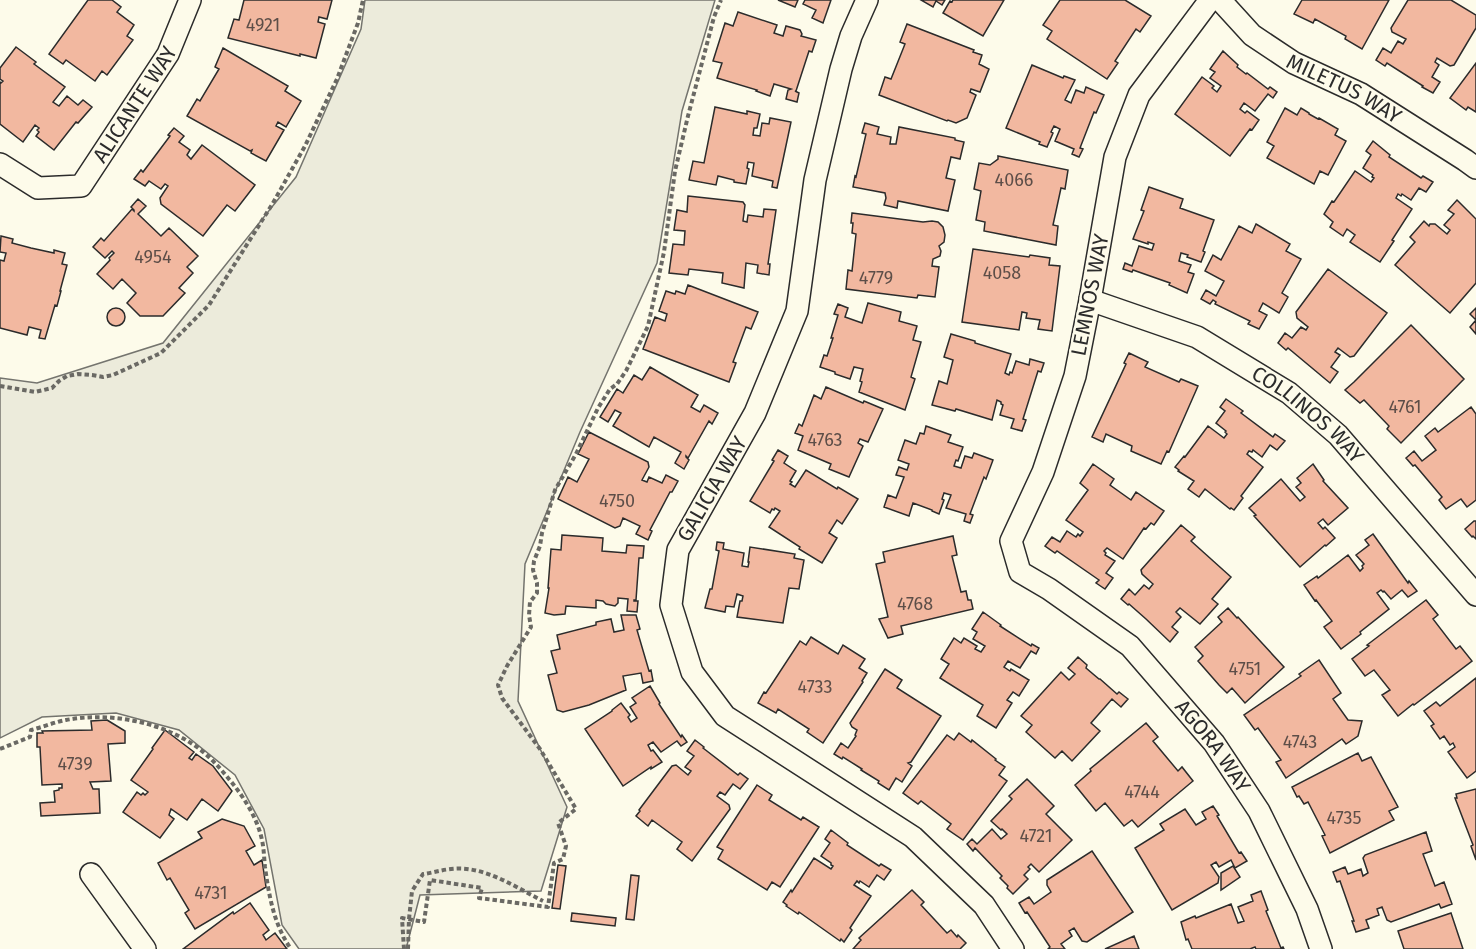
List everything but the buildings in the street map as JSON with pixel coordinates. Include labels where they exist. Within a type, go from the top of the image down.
[{"type":"street","name":"ALICANTE WAY","points":[[0,164],[38,188],[81,186],[168,54],[190,0]]},
{"type":"street","name":"GALICIA WAY","points":[[867,0],[851,36],[841,69],[815,180],[797,311],[755,413],[678,550],[671,605],[692,672],[725,716],[913,837],[984,905],[1013,949]]},
{"type":"street","name":"LEMNOS WAY","points":[[1049,589],[1020,572],[1011,541],[1044,472],[1075,376],[1115,157],[1139,95],[1210,0]]},
{"type":"street","name":"MILETUS WAY","points":[[1220,0],[1251,35],[1294,63],[1360,94],[1476,168]]},
{"type":"street","name":"COLLINOS WAY","points":[[1090,300],[1197,337],[1289,393],[1338,435],[1476,595]]},
{"type":"street","name":"AGORA WAY","points":[[1049,589],[1130,646],[1214,743],[1259,812],[1307,909],[1321,949]]},
{"type":"street","points":[[91,874],[145,949]]},
{"type":"path","points":[[0,386],[35,392],[52,388],[67,376],[78,374],[99,378],[113,375],[161,353],[209,305],[273,203],[305,146],[337,79],[358,23],[363,0]]},
{"type":"path","points":[[406,949],[402,918],[424,922],[430,880],[482,888],[479,898],[548,908],[554,863],[563,859],[566,846],[558,823],[576,809],[540,748],[502,698],[498,685],[531,627],[530,603],[537,593],[533,570],[555,490],[576,454],[598,408],[610,388],[617,384],[626,371],[648,326],[664,252],[677,160],[714,17],[721,0]]},
{"type":"path","points":[[0,749],[30,737],[31,730],[66,720],[92,717],[126,719],[161,728],[194,745],[220,767],[240,794],[256,823],[262,840],[274,917],[291,949]]},
{"type":"path","points":[[409,919],[412,891],[423,874],[451,869],[467,868],[484,872],[543,901]]},
{"type":"shaded area","points":[[365,0],[715,0],[682,111],[657,263],[580,432],[525,564],[518,701],[567,807],[541,891],[420,895],[406,949],[299,949],[282,925],[264,829],[235,775],[179,730],[116,713],[42,717],[0,738],[0,378],[37,383],[163,343],[296,177],[361,29]]}]
